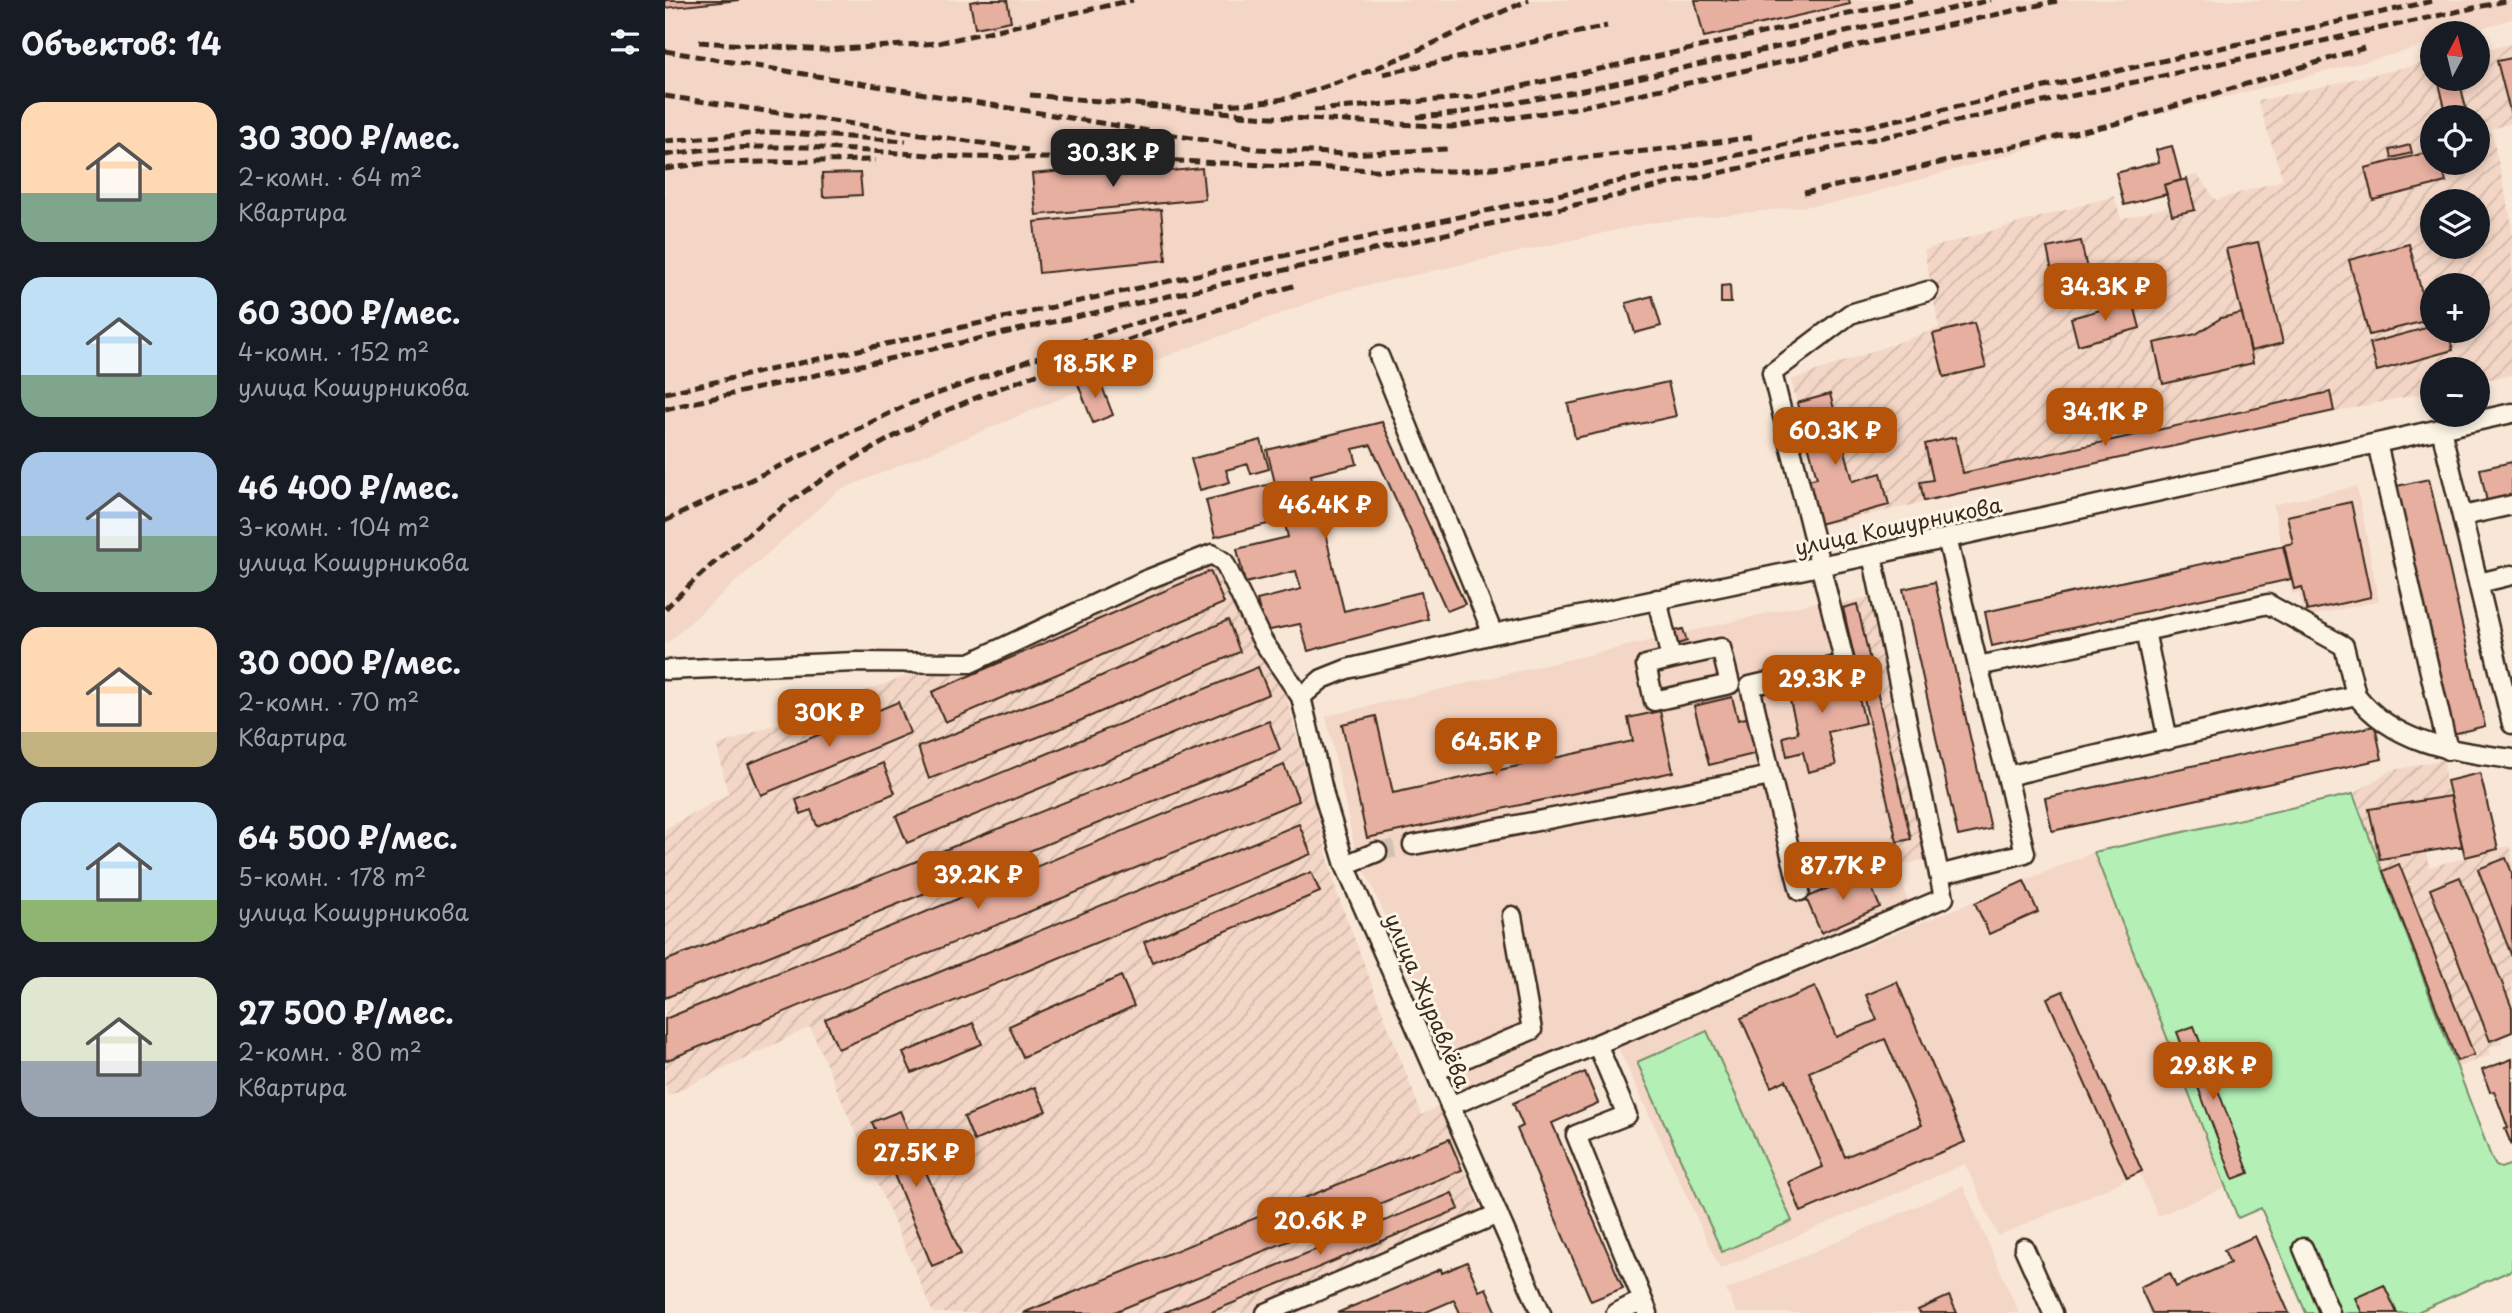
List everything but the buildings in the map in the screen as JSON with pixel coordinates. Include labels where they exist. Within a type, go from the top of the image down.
[{"type":"street","points":[[1800,891],[1749,687],[1845,664],[1772,373],[1850,314],[1928,291]]},
{"type":"street","points":[[1379,356],[1493,634]]},
{"type":"street","name":"улица Кошурникова","points":[[1301,696],[1322,679],[1347,669],[1493,634],[1871,555],[2512,413]]},
{"type":"street","points":[[2441,429],[2479,583],[2504,656],[2512,724]]},
{"type":"street","points":[[2377,443],[2448,750]]},
{"type":"street","points":[[2463,516],[2512,505]]},
{"type":"street","points":[[1939,875],[2025,853],[1947,538]]},
{"type":"street","points":[[665,670],[856,662],[970,663],[1146,580],[1212,554],[1224,562],[1262,640],[1301,696]]},
{"type":"street","points":[[1450,1106],[1944,898],[1871,555]]},
{"type":"street","points":[[2479,583],[2512,575]]},
{"type":"street","points":[[1657,599],[1671,659]]},
{"type":"street","points":[[1978,666],[2268,604],[2344,646],[2357,695],[2370,712],[2416,740],[2448,750],[2512,759]]},
{"type":"street","points":[[2145,631],[2168,740]]},
{"type":"street","points":[[1721,648],[1730,684],[1654,701],[1646,665],[1671,659],[1721,648]]},
{"type":"street","points":[[2007,776],[2357,695]]},
{"type":"street","name":"улица Журавлёва","points":[[1301,696],[1325,799],[1345,865],[1541,1313]]},
{"type":"street","points":[[1413,845],[1771,776]]},
{"type":"street","points":[[1345,865],[1377,852]]},
{"type":"street","points":[[1435,1071],[1532,1030],[1513,916]]},
{"type":"street","points":[[1597,1044],[1627,1115],[1576,1135],[1645,1306],[1616,1313]]},
{"type":"street","points":[[1266,1313],[1498,1214]]},
{"type":"street","points":[[2024,1248],[2053,1313]]},
{"type":"street","points":[[2303,1248],[2330,1313]]},
{"type":"shaded area","points":[[665,0],[2512,0],[2512,19],[2490,25],[2490,21],[2420,21],[2420,47],[2399,53],[2100,129],[1836,203],[1649,223],[1338,292],[1122,373],[838,491],[665,645]]},
{"type":"shaded area","points":[[2512,44],[2512,123],[2491,129],[2512,224],[2512,375],[2490,379],[2490,357],[2420,357],[2420,394],[1817,526],[1805,478],[1815,475],[1791,380],[1939,328],[1924,250],[2114,196],[2121,219],[2167,207],[2171,217],[2196,211],[2188,177],[2198,175],[2216,200],[2283,180],[2258,101],[2420,64],[2420,91],[2490,91],[2490,49]]},
{"type":"shaded area","points":[[2357,486],[2379,601],[2305,617],[2299,592],[2292,594],[2273,505]]},
{"type":"shaded area","points":[[1213,562],[1284,687],[1337,893],[1422,1115],[1438,1106],[1489,1229],[1299,1313],[933,1313],[810,1027],[668,1096],[665,1084],[665,829],[728,794],[717,746]]},
{"type":"shaded area","points":[[1889,592],[1945,854],[1899,866],[1839,604]]},
{"type":"shaded area","points":[[1837,597],[1908,904],[1464,1091],[1355,849],[1326,716]]},
{"type":"shaded area","points":[[2444,759],[2445,778],[2458,844],[2426,850],[2429,867],[2509,846],[2512,853],[2512,1027],[2500,1032],[2503,1044],[2489,1047],[2490,1055],[2456,1068],[2353,794],[2390,771]]},
{"type":"shaded area","points":[[2094,852],[2225,1188],[2158,1216],[2140,1174],[1998,1236],[1965,1164],[1720,1269],[1618,1047]]},
{"type":"shaded area","points":[[1963,1186],[2019,1313],[1737,1313],[1726,1290]]},
{"type":"green space","points":[[2353,794],[2492,1159],[2496,1166],[2501,1168],[2512,1164],[2512,1270],[2415,1313],[2306,1313],[2261,1208],[2238,1218],[2094,852]]},
{"type":"green space","points":[[1707,1031],[1792,1221],[1722,1252],[1637,1062]]},
{"type":"tunnel","points":[[1377,852],[1413,845]]},
{"type":"railway","points":[[699,42],[824,50],[938,43],[1133,0]]},
{"type":"railway","points":[[1216,105],[1285,99],[1335,84],[1529,0]]},
{"type":"railway","points":[[1314,110],[1473,97],[1912,0]]},
{"type":"railway","points":[[1417,117],[1454,114],[1574,92],[1991,0]]},
{"type":"railway","points":[[665,393],[2437,0]]},
{"type":"railway","points":[[665,409],[1673,183],[2510,0]]},
{"type":"railway","points":[[1237,115],[1452,127],[1576,108],[2057,1]]},
{"type":"railway","points":[[1383,74],[1607,26]]},
{"type":"railway","points":[[1804,193],[2119,123],[2364,48]]},
{"type":"railway","points":[[665,51],[1258,149],[1346,154],[1449,149]]},
{"type":"railway","points":[[1030,95],[1157,106]]},
{"type":"railway","points":[[665,96],[1028,150]]},
{"type":"railway","points":[[1146,106],[1247,114]]},
{"type":"railway","points":[[665,141],[772,132],[906,141]]},
{"type":"railway","points":[[665,155],[753,147],[807,147],[961,157],[1133,159],[1398,171],[1464,171],[1754,137]]},
{"type":"railway","points":[[665,169],[706,163],[875,160]]},
{"type":"railway","points":[[665,609],[721,556],[781,508],[845,465],[912,427],[980,396],[1142,335],[1296,285]]},
{"type":"railway","points":[[665,521],[909,404],[1113,330],[1189,308]]}]
